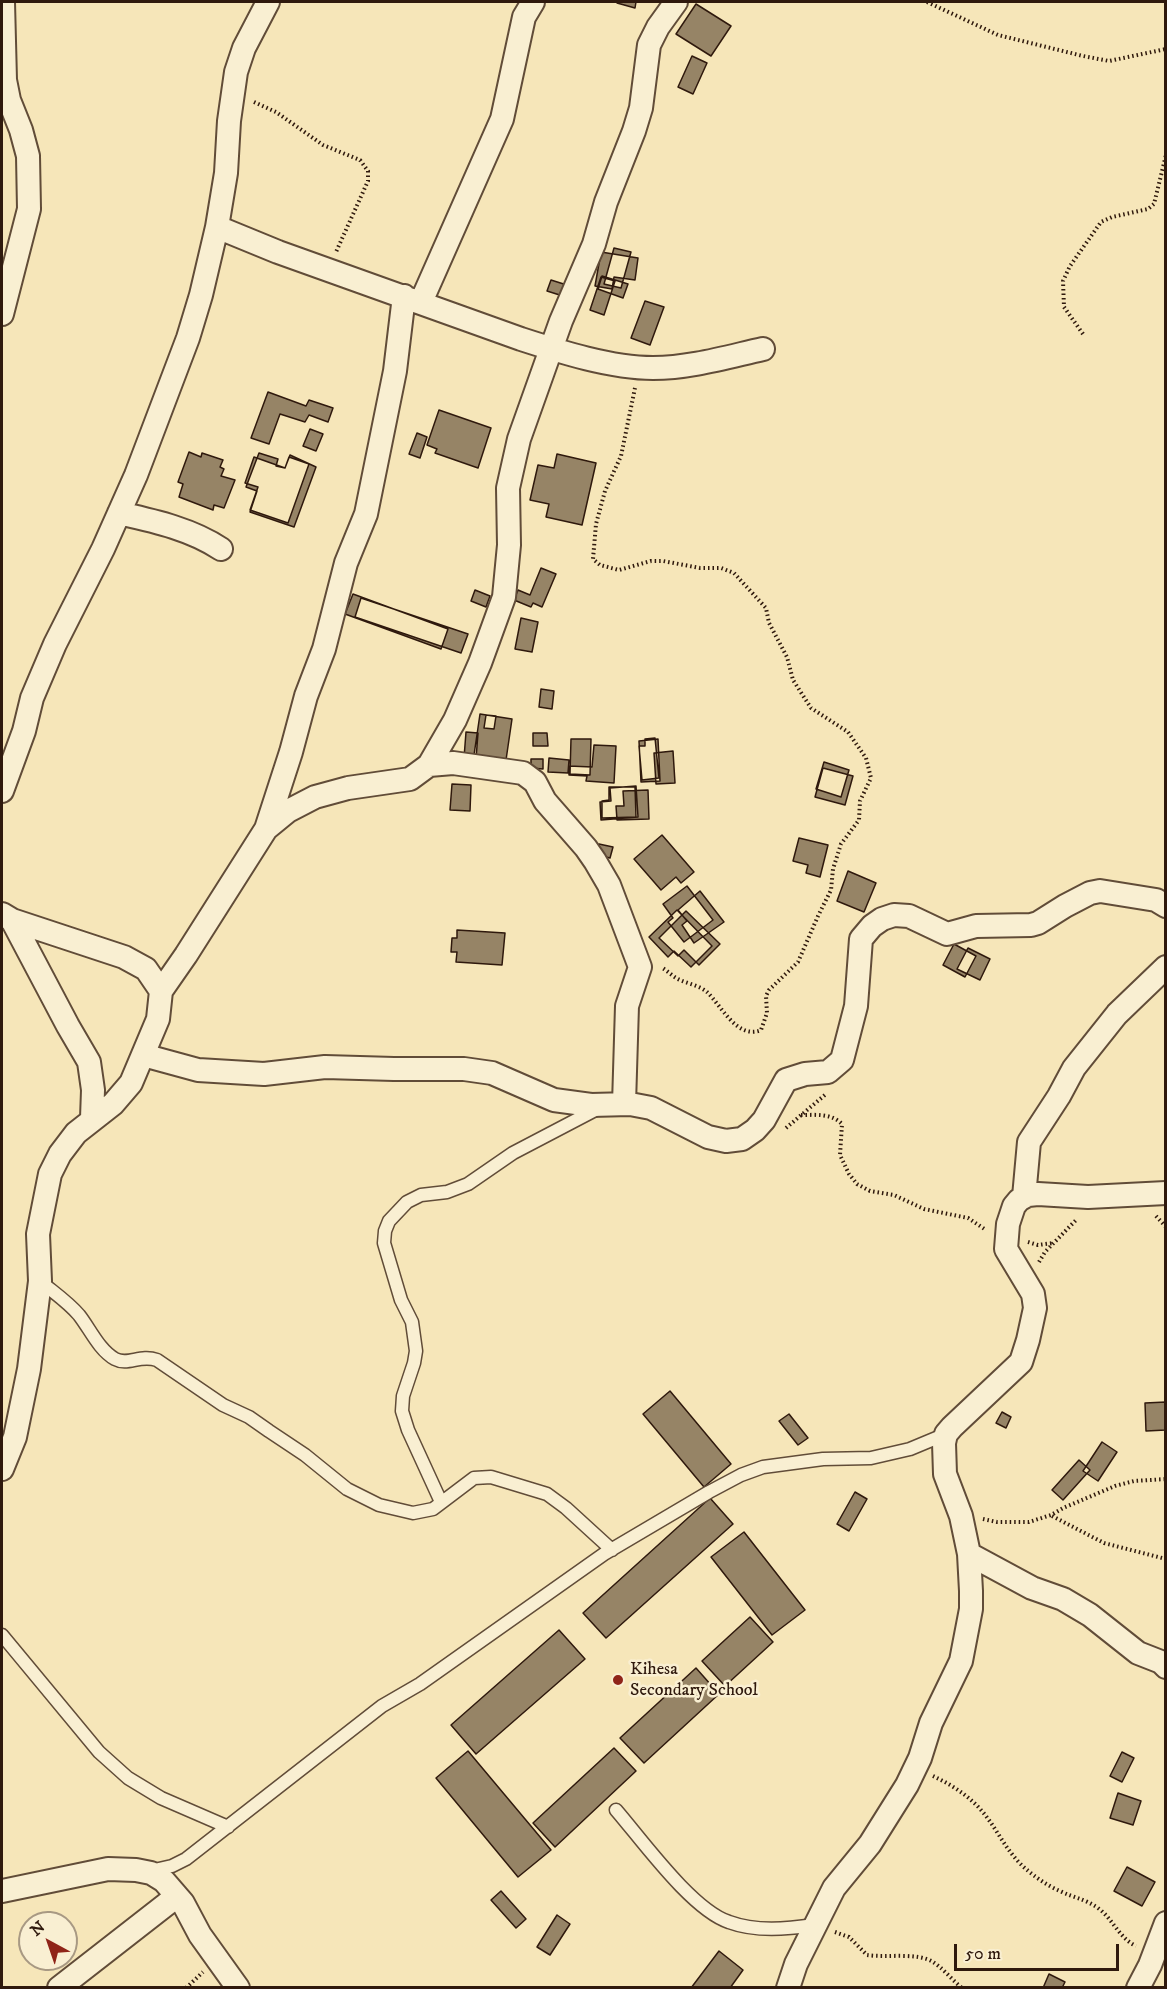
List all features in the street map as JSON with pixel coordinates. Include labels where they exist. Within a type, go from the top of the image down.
[{"type":"street","points":[[2,314],[29,209],[28,156],[9,100],[5,80],[3,2]]},
{"type":"street","points":[[2,791],[24,732],[32,698],[55,644],[119,513],[150,441],[188,338],[217,227],[226,173],[229,121],[236,72],[244,48],[268,2]]},
{"type":"street","points":[[2,1469],[15,1437],[29,1369],[40,1281],[38,1234],[50,1174],[60,1154],[76,1133],[113,1104],[131,1083],[158,1019],[161,991],[266,829],[306,696],[324,649],[346,563],[366,514],[395,371],[413,299],[502,119],[524,17],[533,2]]},
{"type":"street","points":[[266,829],[288,811],[315,797],[348,788],[410,779],[429,765],[455,720],[480,663],[504,597],[509,554],[508,488],[519,439],[594,244],[606,202],[634,131],[641,108],[649,45],[658,27],[676,2]]},
{"type":"street","points":[[217,227],[278,252],[552,349],[611,363],[653,368],[690,365],[763,349]]},
{"type":"street","points":[[119,513],[150,520],[195,535],[221,549]]},
{"type":"street","points":[[429,765],[462,764],[523,773],[530,777],[545,801],[586,848],[609,885],[640,967],[627,1006],[614,1104]]},
{"type":"street","points":[[143,1055],[198,1070],[264,1074],[325,1067],[464,1069],[492,1073],[554,1100],[591,1105],[614,1104],[651,1108],[708,1137],[726,1141],[746,1137],[764,1120],[786,1080],[805,1074],[828,1072],[842,1060],[856,1006],[861,939],[872,926],[882,919],[894,915],[909,916],[947,934],[976,926],[1031,925],[1090,893],[1100,891],[1156,900],[1166,906]]},
{"type":"street","points":[[7,917],[124,957],[146,969],[161,991]]},
{"type":"street","points":[[7,917],[89,1062],[93,1090],[92,1119]]},
{"type":"street","points":[[1024,1197],[1029,1142],[1074,1068],[1117,1014],[1166,967]]},
{"type":"street","points":[[788,1988],[796,1964],[834,1888],[870,1844],[907,1785],[920,1758],[931,1723],[961,1661],[971,1609],[969,1554],[961,1516],[945,1474],[943,1456],[946,1434],[1021,1362],[1035,1308],[1029,1286],[1006,1249],[1008,1224],[1014,1206],[1024,1197],[1053,1194],[1088,1197],[1166,1193]]},
{"type":"street","points":[[969,1554],[1032,1588],[1063,1599],[1090,1615],[1138,1653],[1161,1662],[1166,1667]]},
{"type":"street","points":[[2,1891],[108,1869],[136,1870],[151,1874],[164,1881],[177,1896],[217,1960],[238,1988]]},
{"type":"street","points":[[59,1988],[177,1896]]},
{"type":"street","points":[[1138,1988],[1158,1947],[1166,1923]]},
{"type":"lane","points":[[441,1502],[408,1430],[402,1411],[403,1396],[416,1351],[412,1322],[402,1300],[384,1244],[389,1221],[407,1202],[468,1184],[513,1153],[614,1104]]},
{"type":"lane","points":[[40,1281],[78,1314],[105,1350],[115,1359],[124,1362],[144,1357],[157,1360],[305,1455],[347,1490],[379,1505],[413,1514],[433,1509],[474,1478],[491,1476],[547,1494],[612,1550]]},
{"type":"lane","points":[[136,1870],[155,1871],[186,1859],[382,1706],[420,1684],[612,1550],[741,1475],[763,1467],[811,1461],[872,1458],[910,1449],[946,1434]]},
{"type":"lane","points":[[2,1635],[99,1752],[128,1778],[161,1798],[228,1827]]},
{"type":"lane","points":[[616,1810],[681,1886],[718,1917],[729,1922],[768,1929],[815,1925]]},
{"type":"path","points":[[927,2],[998,35],[1083,56],[1110,61],[1166,49]]},
{"type":"path","points":[[233,93],[276,112],[323,145],[360,160],[368,171],[368,181],[337,248],[331,270]]},
{"type":"path","points":[[1083,334],[1064,307],[1063,282],[1070,266],[1101,222],[1112,217],[1148,209],[1154,204],[1166,155]]},
{"type":"path","points":[[638,366],[621,456],[605,491],[596,524],[593,559],[600,565],[619,570],[651,561],[663,561],[700,568],[721,568],[734,573],[766,608],[769,623],[787,657],[793,680],[811,708],[848,732],[866,758],[871,778],[860,801],[859,820],[841,844],[833,869],[831,890],[798,962],[769,990],[766,996],[767,1013],[761,1030],[752,1032],[738,1026],[706,992],[680,980],[657,964],[648,961],[640,967]]},
{"type":"path","points":[[784,1130],[829,1091]]},
{"type":"path","points":[[801,1115],[827,1115],[837,1118],[842,1124],[840,1155],[857,1184],[870,1191],[894,1195],[924,1209],[968,1218],[990,1232],[1007,1237]]},
{"type":"path","points":[[1029,1286],[1041,1258],[1074,1223],[1088,1197]]},
{"type":"path","points":[[961,1516],[997,1522],[1029,1522],[1051,1515],[1115,1486],[1134,1481],[1166,1479]]},
{"type":"path","points":[[1051,1515],[1104,1543],[1166,1559]]},
{"type":"path","points":[[920,1758],[933,1776],[959,1791],[981,1810],[999,1838],[1024,1868],[1058,1891],[1079,1897],[1097,1908],[1132,1944],[1146,1949],[1158,1947]]},
{"type":"path","points":[[815,1925],[849,1937],[867,1955],[906,1956],[931,1960],[962,1988]]},
{"type":"building","points":[[636,2],[635,8],[617,3]]},
{"type":"building","points":[[696,4],[731,26],[711,56],[676,34]]},
{"type":"building","points":[[692,56],[707,63],[693,94],[678,87]]},
{"type":"building","points":[[614,248],[631,252],[621,288],[604,284]]},
{"type":"building","points":[[601,252],[638,258],[635,280],[614,277],[612,289],[595,286]]},
{"type":"building","points":[[602,276],[628,284],[623,298],[598,289]]},
{"type":"building","points":[[601,277],[615,281],[604,315],[590,310]]},
{"type":"building","points":[[551,280],[570,286],[566,297],[547,291]]},
{"type":"building","points":[[645,301],[664,307],[650,345],[631,338]]},
{"type":"building","points":[[268,392],[306,406],[309,400],[333,408],[328,422],[309,415],[305,422],[280,414],[269,444],[251,438]]},
{"type":"building","points":[[439,410],[491,428],[478,468],[435,453],[437,449],[427,445]]},
{"type":"building","points":[[310,429],[323,434],[316,451],[303,446]]},
{"type":"building","points":[[417,433],[427,437],[420,458],[409,454]]},
{"type":"building","points":[[189,452],[201,457],[202,453],[223,460],[220,467],[224,469],[221,476],[235,480],[224,508],[214,505],[213,510],[179,497],[183,484],[178,482]]},
{"type":"building","points":[[259,453],[278,459],[276,466],[285,468],[290,455],[316,467],[294,527],[250,512],[257,491],[246,487]]},
{"type":"building","points":[[557,454],[596,463],[582,525],[546,517],[549,504],[530,500],[538,465],[554,468]]},
{"type":"building","points":[[254,457],[285,468],[289,457],[309,464],[288,523],[250,510],[258,487],[245,483]]},
{"type":"building","points":[[541,568],[556,574],[542,607],[533,603],[531,607],[514,600],[518,590],[530,595]]},
{"type":"building","points":[[475,590],[490,596],[486,607],[471,601]]},
{"type":"building","points":[[353,594],[448,629],[441,649],[345,614]]},
{"type":"building","points":[[361,598],[468,634],[461,653],[355,617]]},
{"type":"building","points":[[521,618],[538,622],[532,652],[515,649]]},
{"type":"building","points":[[541,689],[554,691],[552,709],[539,707]]},
{"type":"building","points":[[480,714],[512,719],[506,760],[474,755]]},
{"type":"building","points":[[486,715],[496,716],[494,729],[484,728]]},
{"type":"building","points":[[466,732],[478,733],[476,759],[464,758]]},
{"type":"building","points":[[533,733],[547,733],[548,746],[533,746]]},
{"type":"building","points":[[655,738],[659,778],[642,780],[639,746],[645,746],[645,739]]},
{"type":"building","points":[[571,739],[591,739],[590,775],[570,774]]},
{"type":"building","points":[[658,739],[660,781],[641,782],[639,741]]},
{"type":"building","points":[[594,745],[616,746],[614,783],[586,781],[587,776],[569,775],[569,766],[592,767]]},
{"type":"building","points":[[673,751],[675,783],[656,784],[654,753]]},
{"type":"building","points":[[549,758],[569,760],[568,773],[548,772]]},
{"type":"building","points":[[531,759],[543,759],[543,769],[531,768]]},
{"type":"building","points":[[824,762],[849,770],[841,797],[816,789]]},
{"type":"building","points":[[823,768],[853,776],[845,805],[815,797]]},
{"type":"building","points":[[452,784],[471,785],[470,811],[450,810]]},
{"type":"building","points":[[636,786],[638,817],[601,820],[600,802],[611,801],[610,788]]},
{"type":"building","points":[[609,787],[635,787],[636,817],[602,818],[602,801],[609,800]]},
{"type":"building","points":[[648,790],[649,819],[617,820],[616,806],[624,806],[623,791]]},
{"type":"building","points":[[662,835],[694,872],[681,883],[676,877],[661,890],[634,859]]},
{"type":"building","points":[[799,838],[828,845],[820,877],[806,873],[808,865],[793,861]]},
{"type":"building","points":[[599,844],[613,847],[610,858],[597,855]]},
{"type":"building","points":[[848,871],[876,883],[864,912],[837,901]]},
{"type":"building","points":[[687,886],[713,920],[684,942],[668,922],[673,918],[663,904]]},
{"type":"building","points":[[700,891],[724,922],[694,943],[682,925],[687,921],[678,910]]},
{"type":"building","points":[[677,910],[712,946],[691,967],[674,951],[668,957],[649,937]]},
{"type":"building","points":[[686,911],[720,944],[699,965],[684,950],[678,956],[659,938]]},
{"type":"building","points":[[457,930],[505,933],[502,965],[456,962],[457,952],[451,952],[452,938],[457,938]]},
{"type":"building","points":[[954,944],[976,956],[965,977],[943,965]]},
{"type":"building","points":[[968,948],[990,959],[980,980],[957,969]]},
{"type":"building","points":[[670,1391],[731,1464],[704,1487],[643,1414]]},
{"type":"building","points":[[1166,1402],[1166,1430],[1146,1431],[1145,1403]]},
{"type":"building","points":[[1002,1412],[1011,1417],[1006,1428],[996,1423]]},
{"type":"building","points":[[789,1414],[808,1438],[798,1445],[779,1421]]},
{"type":"building","points":[[1102,1442],[1117,1452],[1098,1481],[1083,1471]]},
{"type":"building","points":[[1079,1460],[1090,1470],[1063,1500],[1052,1490]]},
{"type":"building","points":[[855,1492],[867,1499],[849,1531],[837,1524]]},
{"type":"building","points":[[710,1498],[733,1524],[606,1638],[583,1613]]},
{"type":"building","points":[[744,1532],[805,1610],[772,1635],[711,1557]]},
{"type":"building","points":[[750,1617],[773,1642],[725,1686],[702,1661]]},
{"type":"building","points":[[559,1630],[585,1659],[476,1754],[451,1725]]},
{"type":"building","points":[[696,1668],[719,1694],[644,1763],[620,1738]]},
{"type":"building","points":[[614,1748],[636,1771],[555,1847],[533,1823]]},
{"type":"building","points":[[468,1751],[551,1850],[518,1877],[436,1778]]},
{"type":"building","points":[[1122,1752],[1134,1758],[1122,1782],[1110,1776]]},
{"type":"building","points":[[1118,1793],[1141,1801],[1133,1825],[1110,1818]]},
{"type":"building","points":[[1127,1867],[1155,1882],[1142,1906],[1114,1891]]},
{"type":"building","points":[[501,1891],[526,1919],[516,1928],[491,1900]]},
{"type":"building","points":[[557,1915],[570,1924],[550,1955],[537,1947]]},
{"type":"building","points":[[719,1951],[743,1970],[730,1988],[691,1988]]},
{"type":"building","points":[[1049,1974],[1065,1982],[1062,1988],[1043,1988]]},
{"type":"place","name":"Kihesa Secondary School","points":[[618,1680]]}]
